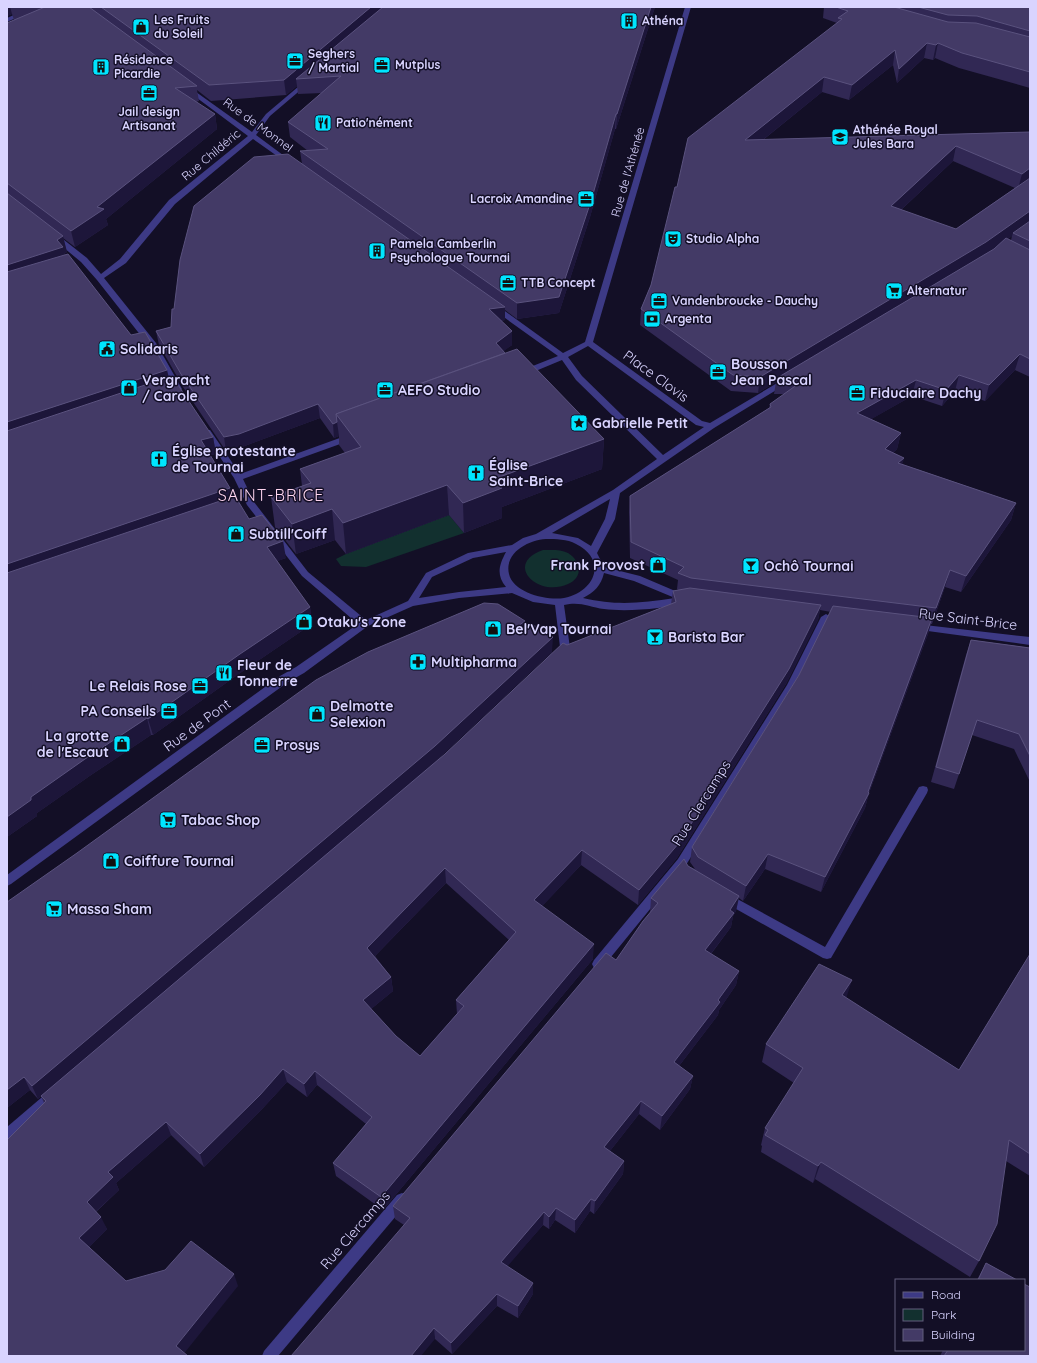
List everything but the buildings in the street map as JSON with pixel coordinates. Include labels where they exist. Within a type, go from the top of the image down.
[{"type":"street","points":[[7,20],[37,7]]},
{"type":"street","name":"Rue de l'Athénée","points":[[589,344],[688,7]]},
{"type":"street","name":"Rue Childéric","points":[[100,278],[123,261],[172,202],[252,136],[268,115],[310,79]]},
{"type":"street","name":"Rue de Monnel","points":[[181,83],[294,166]]},
{"type":"street","points":[[50,233],[100,278],[153,345],[177,391]]},
{"type":"street","points":[[486,301],[563,356],[580,378],[662,459]]},
{"type":"street","points":[[518,375],[555,361],[589,344]]},
{"type":"street","name":"Place Clovis","points":[[589,344],[699,423],[711,426]]},
{"type":"street","points":[[538,537],[616,492],[711,426],[792,378]]},
{"type":"street","points":[[204,427],[238,478],[250,503],[305,574],[365,624]]},
{"type":"street","points":[[238,478],[362,433]]},
{"type":"street","points":[[594,552],[610,519],[616,492]]},
{"type":"street","points":[[240,506],[250,503]]},
{"type":"street","points":[[559,536],[579,541],[594,552],[600,569],[598,580],[591,589],[574,599],[559,602],[542,602],[524,596],[514,589],[504,574],[504,561],[513,548],[524,541],[538,537],[559,536]]},
{"type":"street","points":[[410,603],[429,575],[471,555],[513,548]]},
{"type":"street","points":[[574,599],[604,606],[632,607],[692,600],[638,578],[600,569]]},
{"type":"street","name":"Rue de Pont","points":[[7,880],[284,679],[300,670],[365,624],[410,603],[459,595],[514,589]]},
{"type":"street","points":[[548,664],[565,648],[559,602]]},
{"type":"street","name":"Rue Clercamps","points":[[590,973],[685,867],[791,687],[826,617]]},
{"type":"street","name":"Rue Saint-Brice","points":[[903,626],[1030,641]]},
{"type":"street","points":[[715,891],[827,954],[923,790]]},
{"type":"street","points":[[7,1135],[59,1090]]},
{"type":"street","name":"Rue Clercamps","points":[[269,1356],[410,1188]]},
{"type":"green space","points":[[449,515],[464,533],[366,567],[341,566],[336,559],[346,554]]},
{"type":"green space","points":[[543,550],[562,551],[572,556],[578,564],[579,569],[577,577],[568,584],[557,587],[546,587],[529,578],[525,571],[526,563],[531,556]]},
{"type":"place","name":"Athéna","points":[[629,21]]},
{"type":"place","name":"Les Fruits du Soleil","points":[[141,27]]},
{"type":"place","name":"Seghers / Martial","points":[[295,61]]},
{"type":"place","name":"Mutplus","points":[[382,65]]},
{"type":"place","name":"Résidence Picardie","points":[[101,67]]},
{"type":"place","name":"Jail design Artisanat","points":[[149,93]]},
{"type":"place","name":"Patio'nément","points":[[323,123]]},
{"type":"place","name":"Athénée Royal Jules Bara","points":[[840,137]]},
{"type":"place","name":"Lacroix Amandine","points":[[586,199]]},
{"type":"place","name":"Studio Alpha","points":[[673,239]]},
{"type":"place","name":"Pamela Camberlin Psychologue Tournai","points":[[377,251]]},
{"type":"place","name":"TTB Concept","points":[[508,283]]},
{"type":"place","name":"Alternatur","points":[[894,291]]},
{"type":"place","name":"Vandenbroucke - Dauchy","points":[[659,301]]},
{"type":"place","name":"Argenta","points":[[652,319]]},
{"type":"place","name":"Solidaris","points":[[107,349]]},
{"type":"place","name":"Bousson Jean Pascal","points":[[718,372]]},
{"type":"place","name":"Vergracht / Carole","points":[[129,388]]},
{"type":"place","name":"AEFO Studio","points":[[385,390]]},
{"type":"place","name":"Fiduciaire Dachy","points":[[857,393]]},
{"type":"place","name":"Gabrielle Petit","points":[[579,423]]},
{"type":"place","name":"Église protestante de Tournai","points":[[159,459]]},
{"type":"place","name":"Église Saint-Brice","points":[[476,473]]},
{"type":"place","name":"Subtill'Coiff","points":[[236,534]]},
{"type":"place","name":"Frank Provost","points":[[658,565]]},
{"type":"place","name":"Ochô Tournai","points":[[751,566]]},
{"type":"place","name":"Otaku's Zone","points":[[304,622]]},
{"type":"place","name":"Bel'Vap Tournai","points":[[493,629]]},
{"type":"place","name":"Barista Bar","points":[[655,637]]},
{"type":"place","name":"Multipharma","points":[[418,662]]},
{"type":"place","name":"Fleur de Tonnerre","points":[[224,673]]},
{"type":"place","name":"Le Relais Rose","points":[[200,686]]},
{"type":"place","name":"PA Conseils","points":[[169,711]]},
{"type":"place","name":"Delmotte Selexion","points":[[317,714]]},
{"type":"place","name":"La grotte de l'Escaut","points":[[122,744]]},
{"type":"place","name":"Prosys","points":[[262,745]]},
{"type":"place","name":"Tabac Shop","points":[[168,820]]},
{"type":"place","name":"Coiffure Tournai","points":[[111,861]]},
{"type":"place","name":"Massa Sham","points":[[54,909]]},
{"type":"district","name":"SAINT-BRICE","points":[[271,495]]}]
